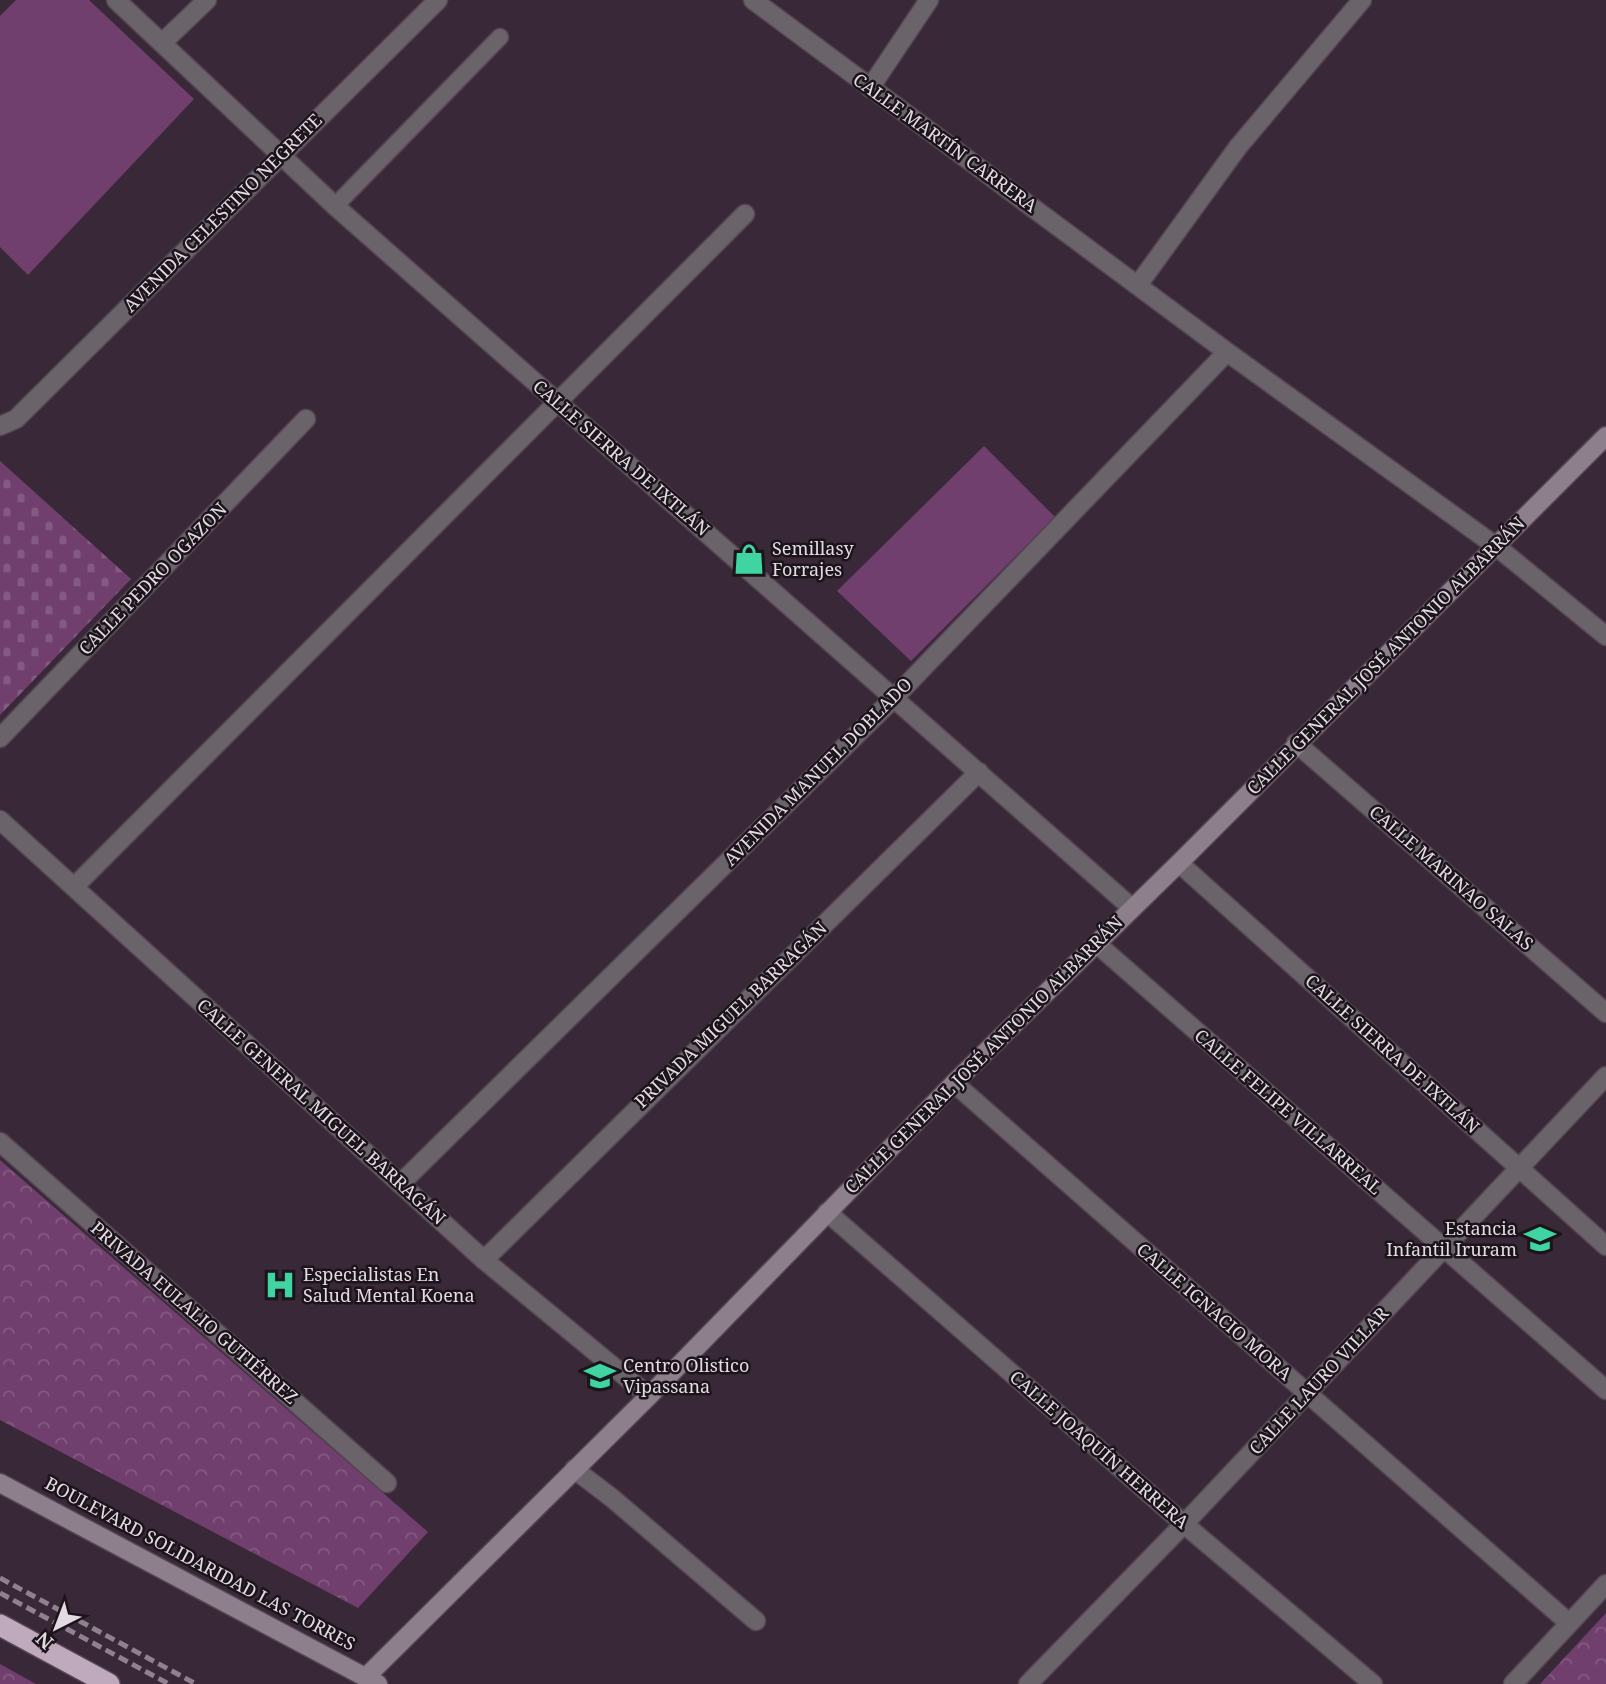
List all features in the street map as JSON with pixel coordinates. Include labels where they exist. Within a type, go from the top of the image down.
[{"type":"highway","points":[[0,1625],[109,1684]]},
{"type":"street","name":"CALLE SIERRA DE IXTLÁN","points":[[116,0],[335,206],[1132,908]]},
{"type":"street","points":[[162,43],[207,0]]},
{"type":"street","name":"AVENIDA CELESTINO NEGRETE","points":[[4,425],[16,419],[438,0]]},
{"type":"street","name":"CALLE MARTÍN CARRERA","points":[[753,0],[1227,352],[1497,547],[1606,636]]},
{"type":"street","points":[[870,88],[929,0]]},
{"type":"street","points":[[1138,285],[1238,147],[1362,0]]},
{"type":"street","points":[[74,887],[745,214]]},
{"type":"street","name":"AVENIDA MANUEL DOBLADO","points":[[400,1184],[894,698],[1227,352]]},
{"type":"street","name":"CALLE PEDRO OGAZON","points":[[0,738],[306,419]]},
{"type":"street","name":"CALLE GENERAL JOSÉ ANTONIO ALBARRÁN","points":[[372,1681],[574,1469],[649,1396],[954,1083],[1179,863],[1296,743],[1497,547],[1606,436]]},
{"type":"street","name":"CALLE MARINAO SALAS","points":[[1296,743],[1606,1013]]},
{"type":"street","name":"PRIVADA MIGUEL BARRAGÁN","points":[[484,1260],[979,772]]},
{"type":"street","name":"CALLE GENERAL MIGUEL BARRAGÁN","points":[[0,820],[484,1260],[649,1396]]},
{"type":"street","name":"CALLE SIERRA DE IXTLÁN","points":[[1179,863],[1606,1246]]},
{"type":"street","name":"CALLE FELIPE VILLARREAL","points":[[1097,944],[1606,1390]]},
{"type":"street","name":"CALLE LAURO VILLAR","points":[[1028,1684],[1184,1524],[1606,1076]]},
{"type":"street","name":"CALLE IGNACIO MORA","points":[[954,1083],[1569,1623]]},
{"type":"street","name":"PRIVADA EULALIO GUTIÉRREZ","points":[[0,1142],[387,1483]]},
{"type":"street","name":"CALLE JOAQUÍN HERRERA","points":[[827,1212],[1184,1524],[1374,1684]]},
{"type":"street","points":[[574,1469],[612,1498],[756,1621]]},
{"type":"street","name":"BOULEVARD SOLIDARIDAD LAS TORRES","points":[[0,1483],[372,1681]]},
{"type":"street","points":[[1513,1684],[1606,1584]]},
{"type":"lane","points":[[335,206],[500,37]]},
{"type":"green space","points":[[16,0],[89,0],[194,99],[28,275],[0,247],[0,16]]},
{"type":"green space","points":[[984,446],[1055,517],[911,661],[837,591]]},
{"type":"green space","points":[[0,461],[131,579],[0,715]]},
{"type":"green space","points":[[0,1160],[428,1532],[358,1608],[0,1420]]},
{"type":"green space","points":[[1606,1613],[1606,1684],[1540,1684]]},
{"type":"green space","points":[[0,1664],[36,1684],[0,1684]]},
{"type":"railway","points":[[0,1578],[196,1684]]},
{"type":"railway","points":[[0,1593],[169,1684]]},
{"type":"place","name":"Semillasy Forrajes","points":[[749,559]]},
{"type":"place","name":"Estancia Infantil Iruram","points":[[1540,1239]]},
{"type":"place","name":"Especialistas En Salud Mental Koena","points":[[280,1285]]},
{"type":"place","name":"Centro Olistico Vipassana","points":[[600,1376]]}]
